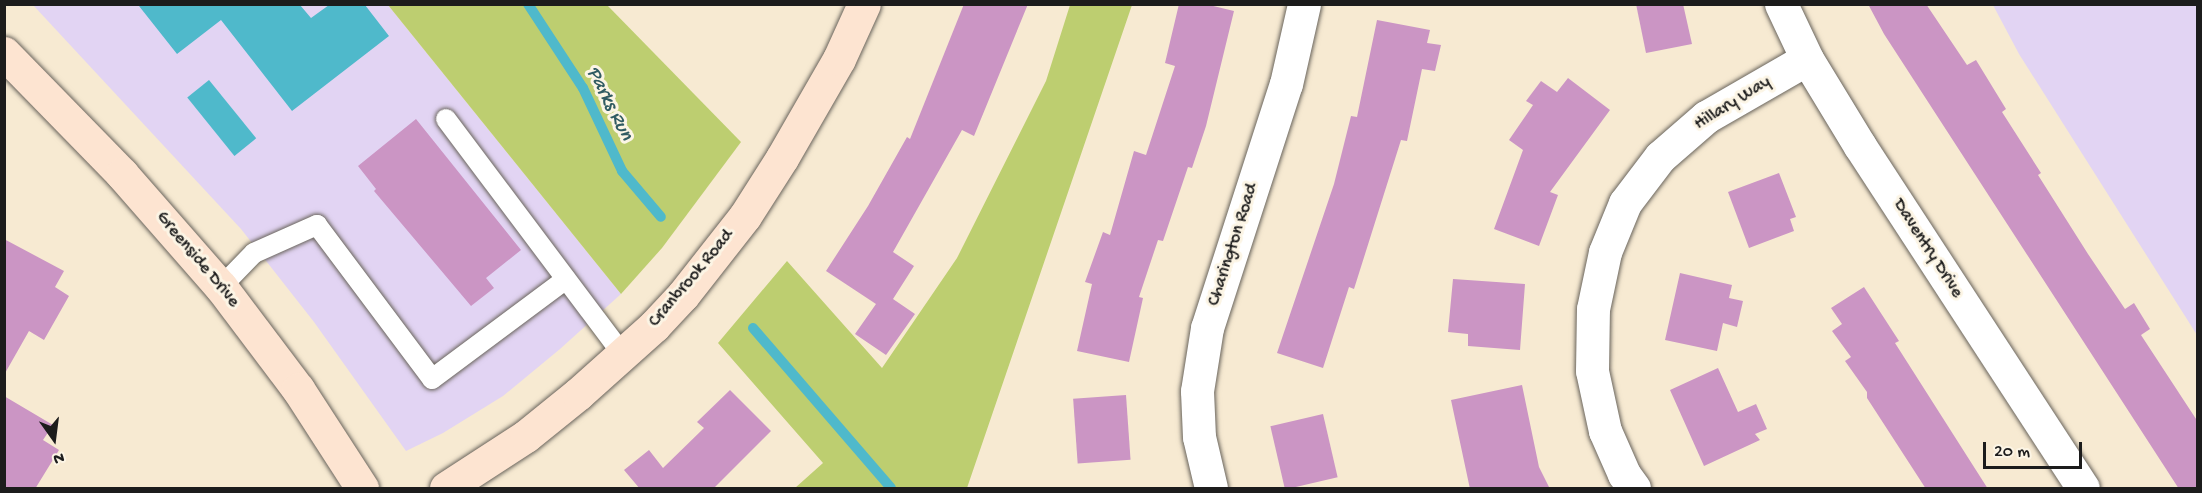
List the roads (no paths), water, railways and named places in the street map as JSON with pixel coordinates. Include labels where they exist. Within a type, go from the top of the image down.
[{"type":"street","name":"Cranbrook Road","points":[[446,489],[526,436],[623,355],[683,295],[745,216],[814,105],[864,4]]},
{"type":"street","name":"Charington Road","points":[[1211,489],[1199,437],[1197,391],[1207,328],[1286,84],[1304,4]]},
{"type":"street","name":"Daventry Drive","points":[[1781,4],[1808,59],[1860,146],[2083,489]]},
{"type":"street","name":"Greenside Drive","points":[[4,53],[122,174],[221,287],[298,389],[362,489]]},
{"type":"street","name":"Hillary Way","points":[[1634,489],[1624,474],[1605,431],[1592,371],[1593,309],[1605,252],[1625,203],[1660,157],[1706,117],[1808,59]]},
{"type":"lane","points":[[446,119],[623,355]]},
{"type":"lane","points":[[221,287],[254,253],[317,225],[432,379],[566,279]]},
{"type":"water","points":[[300,5],[311,18],[329,5],[365,5],[389,36],[292,111],[221,20],[177,54],[139,6]]},
{"type":"water","points":[[209,80],[256,138],[234,156],[187,98]]},
{"type":"waterway","name":"Parks Run","points":[[528,4],[583,88],[622,171],[661,217]]},
{"type":"waterway","name":"Parks Run","points":[[753,328],[891,488]]}]
